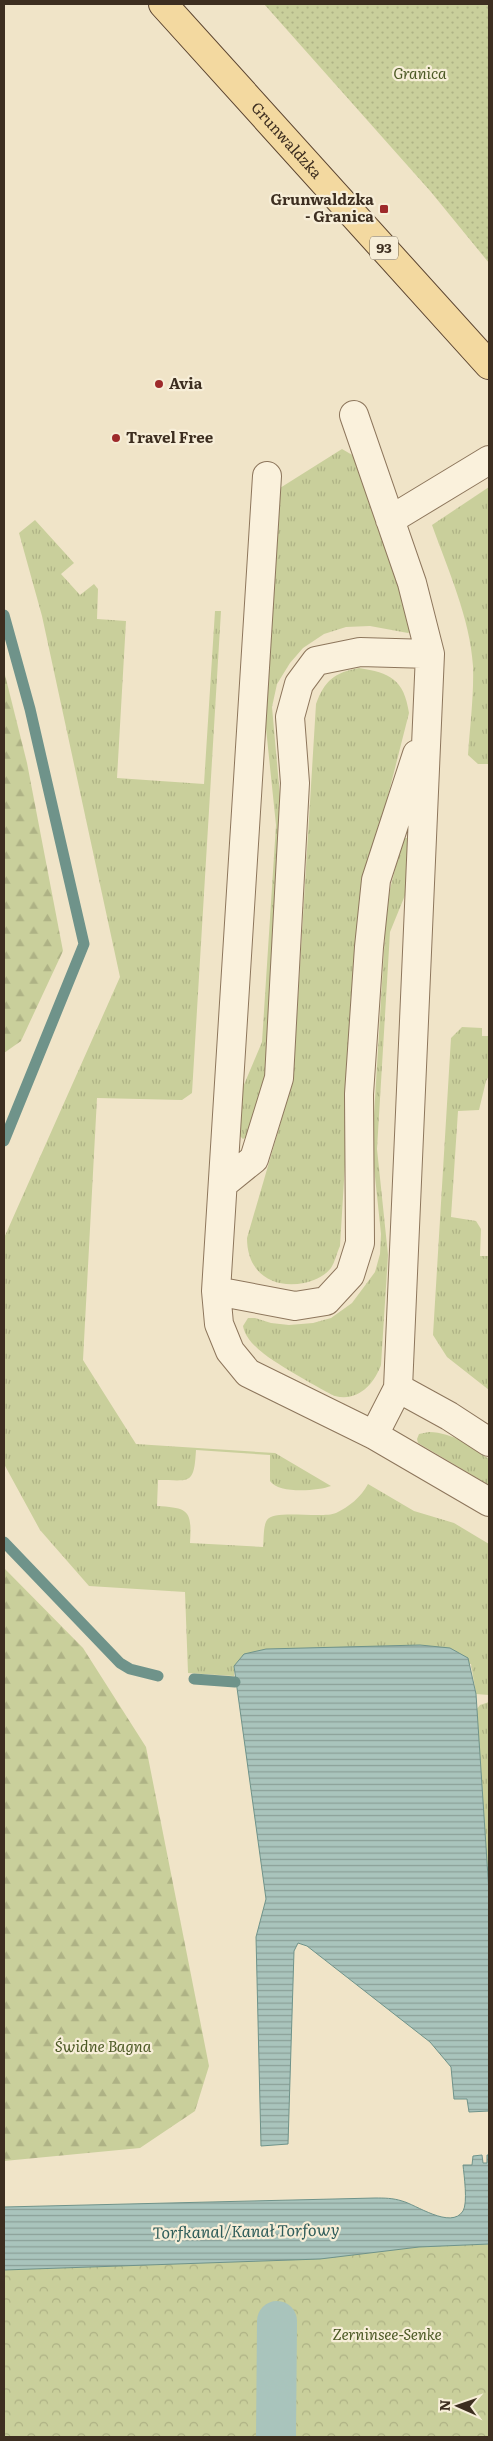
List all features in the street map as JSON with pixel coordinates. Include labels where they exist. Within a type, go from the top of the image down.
[{"type":"main road","name":"Grunwaldzka","points":[[163,4],[489,365]]},
{"type":"lane","points":[[354,415],[412,583],[430,654],[398,1388],[374,1435]]},
{"type":"lane","points":[[390,520],[489,460]]},
{"type":"lane","points":[[267,476],[216,1291],[219,1324],[230,1351],[248,1372],[374,1435],[489,1502]]},
{"type":"lane","points":[[223,1184],[254,1159],[279,1078],[295,783],[290,717],[299,684],[316,661],[360,652],[430,654]]},
{"type":"lane","points":[[216,1291],[295,1306],[326,1301],[350,1275],[360,1243],[359,1094],[369,948],[376,880],[428,719]]},
{"type":"lane","points":[[398,1388],[449,1416],[489,1442]]},
{"type":"green space","name":"Granica","points":[[264,4],[489,4],[489,263],[431,192]]},
{"type":"green space","points":[[342,449],[354,456],[415,629],[408,633],[370,626],[346,627],[324,634],[303,648],[290,663],[277,684],[272,707],[282,819],[267,1076],[249,1135],[243,1139],[238,1134],[243,1087],[262,1042],[276,825],[264,709],[280,488]]},
{"type":"green space","points":[[489,487],[489,764],[478,764],[468,755],[473,666],[468,630],[432,525]]},
{"type":"green space","points":[[35,520],[74,563],[61,574],[80,595],[94,584],[98,589],[97,619],[126,621],[117,778],[204,784],[215,611],[221,611],[192,1093],[182,1100],[97,1098],[83,1360],[136,1444],[275,1453],[331,1486],[308,1490],[281,1488],[270,1481],[270,1455],[196,1450],[192,1475],[184,1480],[158,1480],[157,1506],[176,1508],[186,1513],[190,1524],[190,1543],[263,1547],[265,1526],[267,1520],[271,1517],[279,1515],[329,1515],[336,1513],[354,1501],[368,1484],[414,1511],[454,1523],[489,1544],[489,1695],[476,1694],[471,1664],[234,1666],[234,1676],[188,1673],[185,1592],[89,1586],[40,1530],[4,1464],[4,1238],[120,977],[42,616],[19,533]]},
{"type":"green space","points":[[359,668],[379,672],[394,680],[403,692],[409,713],[361,902],[340,1246],[331,1268],[322,1276],[304,1283],[281,1283],[263,1276],[256,1269],[248,1250],[247,1238],[293,1080],[316,704],[327,683],[343,672]]},
{"type":"green space","points":[[4,671],[27,763],[63,951],[21,1041],[4,1053]]},
{"type":"green space","points":[[403,838],[414,838],[410,883],[390,932],[377,1149],[388,1255],[381,1365],[374,1379],[364,1390],[358,1394],[343,1397],[330,1394],[268,1357],[250,1341],[243,1326],[248,1318],[289,1325],[313,1323],[331,1318],[352,1303],[375,1272],[380,1254],[381,1234],[372,1148],[387,901]]},
{"type":"green space","points":[[462,1027],[482,1028],[482,1036],[489,1036],[489,1076],[479,1110],[458,1111],[451,1217],[476,1221],[481,1229],[480,1256],[489,1256],[489,1390],[447,1357],[433,1335],[451,1038]]},
{"type":"green space","points":[[429,1432],[454,1437],[489,1459],[489,1485],[418,1443],[419,1434]]},
{"type":"green space","name":"Świdne Bagna","points":[[4,1568],[83,1648],[146,1747],[209,2066],[195,2111],[140,2148],[4,2161]]},
{"type":"green space","points":[[489,1702],[489,1892],[476,1710],[480,1705]]},
{"type":"green space","name":"Zerninsee-Senke","points":[[489,2231],[489,2437],[4,2437],[4,2243]]},
{"type":"water","points":[[420,1645],[450,1648],[468,1658],[476,1694],[489,1892],[489,2111],[469,2112],[467,2099],[454,2099],[451,2067],[430,2042],[307,1946],[298,1943],[294,1951],[288,2144],[261,2146],[256,1937],[266,1899],[234,1666],[244,1654],[266,1649]]},
{"type":"water","name":"Torfkanal/Kanał Torfowy","points":[[482,2155],[483,2163],[487,2163],[487,2155],[489,2155],[489,2244],[419,2247],[320,2259],[4,2270],[4,2207],[382,2198],[399,2200],[433,2214],[450,2218],[457,2216],[463,2211],[464,2207],[463,2165],[472,2165],[473,2156]]},
{"type":"waterway","points":[[4,615],[30,709],[84,944],[4,1141]]},
{"type":"waterway","points":[[4,1542],[120,1663],[130,1669],[158,1676]]},
{"type":"waterway","points":[[194,1679],[235,1682]]},
{"type":"waterway","points":[[276,2437],[277,2321]]},
{"type":"place","name":"Grunwaldzka - Granica","points":[[384,209]]},
{"type":"place","name":"Avia","points":[[159,384]]},
{"type":"place","name":"Travel Free","points":[[116,438]]}]
